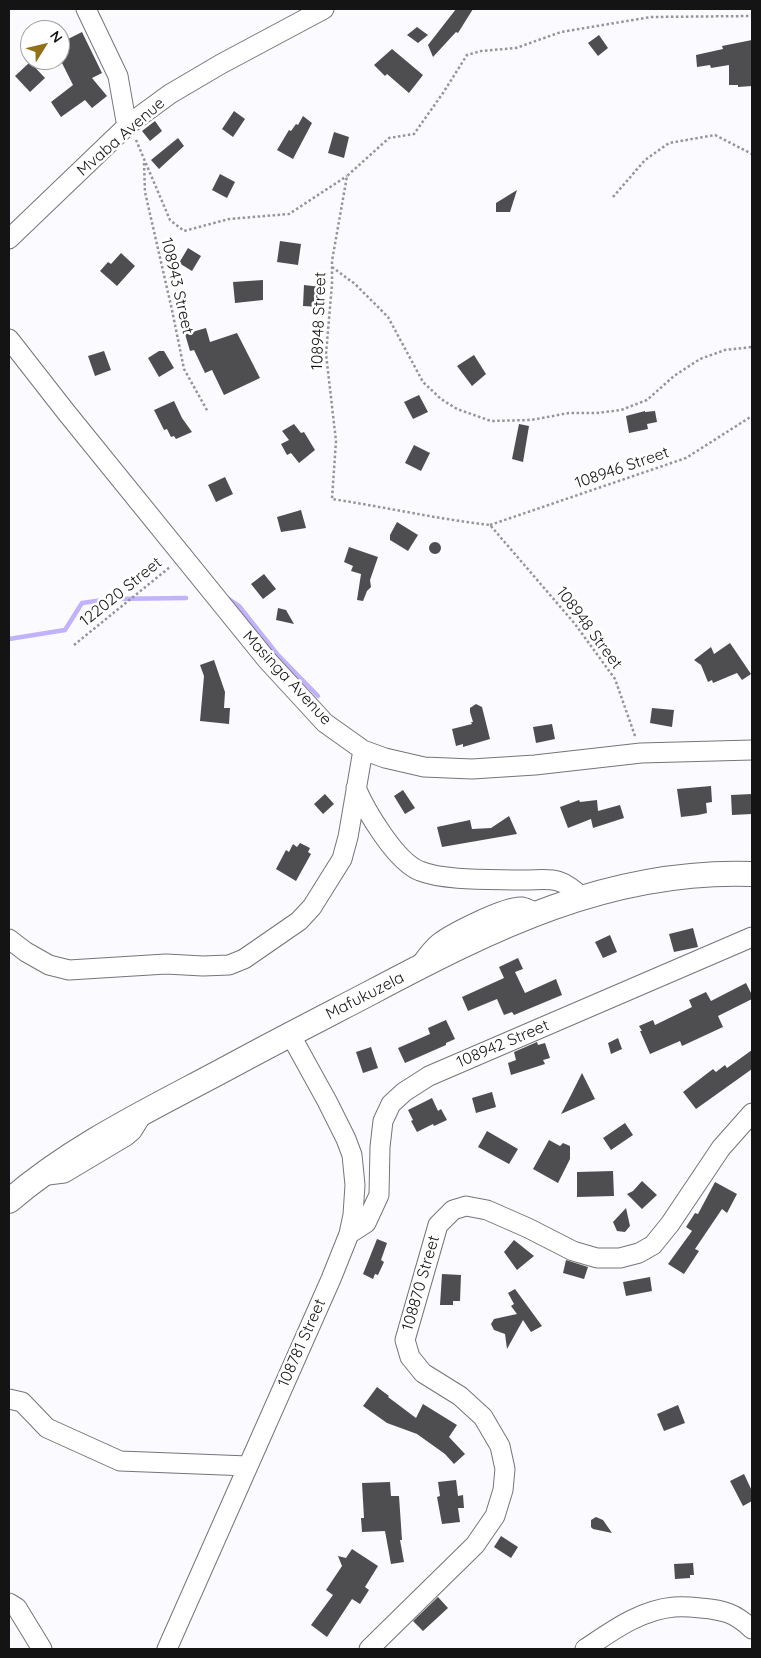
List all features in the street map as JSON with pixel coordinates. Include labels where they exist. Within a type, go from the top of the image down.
[{"type":"main road","name":"Mafukuzela","points":[[9,1201],[40,1176],[94,1140],[143,1112],[463,945],[537,913],[582,897],[623,886],[667,878],[752,874]]},
{"type":"street","points":[[86,9],[118,76],[128,126]]},
{"type":"street","name":"Mvaba Avenue","points":[[9,239],[128,126],[170,94],[199,76],[324,9]]},
{"type":"street","name":"Masinga Avenue","points":[[9,339],[267,660],[326,723],[363,750],[385,758],[424,767],[472,769],[536,765],[641,753],[752,750]]},
{"type":"street","points":[[9,939],[26,952],[49,965],[69,970],[166,964],[229,965],[244,959],[299,921],[312,907],[342,859],[348,837],[363,750]]},
{"type":"street","points":[[356,788],[378,828],[400,855],[419,871],[435,875],[469,878],[549,879],[566,884],[582,897]]},
{"type":"street","name":"108942 Street","points":[[349,1234],[366,1222],[379,1195],[380,1146],[383,1121],[391,1104],[404,1092],[429,1076],[752,937]]},
{"type":"street","name":"108781 Street","points":[[167,1649],[331,1279],[349,1234],[353,1215],[355,1198],[352,1155],[327,1101],[290,1034]]},
{"type":"street","name":"108870 Street","points":[[369,1649],[475,1545],[495,1516],[503,1490],[504,1469],[500,1446],[483,1417],[460,1396],[423,1373],[410,1357],[405,1340],[438,1225],[453,1210],[466,1206],[486,1210],[528,1228],[573,1251],[597,1258],[620,1258],[639,1253],[653,1245],[670,1224],[721,1148],[752,1112]]},
{"type":"street","points":[[9,1399],[22,1402],[48,1428],[120,1461],[248,1466]]},
{"type":"street","points":[[9,1603],[18,1608],[42,1649]]},
{"type":"street","points":[[585,1649],[622,1624],[649,1613],[674,1606],[722,1610],[743,1620],[752,1629]]},
{"type":"path","points":[[347,176],[388,138],[414,134],[443,93],[466,55],[481,51],[516,48],[561,32],[651,17],[752,16]]},
{"type":"path","name":"108943 Street","points":[[128,126],[170,220],[184,231],[229,219],[289,214],[347,176]]},
{"type":"path","points":[[612,197],[645,160],[669,143],[715,135],[752,154]]},
{"type":"path","name":"108943 Street","points":[[143,159],[145,192],[184,369],[208,412]]},
{"type":"path","name":"108948 Street","points":[[347,176],[332,261],[326,354],[336,441],[332,499],[490,525],[575,624],[615,679],[641,753]]},
{"type":"path","points":[[332,267],[355,284],[388,317],[422,382],[441,400],[457,409],[491,421],[531,420],[569,413],[597,413],[621,410],[647,400],[674,376],[700,359],[725,350],[752,347]]},
{"type":"path","name":"108946 Street","points":[[490,525],[686,458],[752,416]]},
{"type":"path","name":"122020 Street","points":[[74,646],[183,556]]},
{"type":"building","points":[[456,9],[473,9],[458,33],[456,32],[433,57],[428,45]]},
{"type":"building","points":[[417,27],[428,35],[418,43],[407,35]]},
{"type":"building","points":[[82,32],[102,73],[92,78],[107,96],[92,108],[85,100],[61,117],[51,102],[73,85],[66,70],[70,70],[70,38]]},
{"type":"building","points":[[599,35],[608,48],[598,56],[588,43]]},
{"type":"building","points":[[752,40],[752,86],[738,87],[738,85],[729,85],[729,65],[711,68],[710,65],[697,67],[696,55],[723,49],[722,46]]},
{"type":"building","points":[[392,49],[423,75],[409,93],[387,74],[385,76],[374,65]]},
{"type":"building","points":[[21,70],[38,70],[45,78],[30,92],[15,76]]},
{"type":"building","points":[[234,111],[245,119],[233,137],[222,129]]},
{"type":"building","points":[[303,116],[312,123],[293,159],[277,150],[289,130],[291,131],[296,124],[298,125]]},
{"type":"building","points":[[155,121],[162,131],[150,141],[142,131]]},
{"type":"building","points":[[334,132],[349,137],[344,158],[328,153]]},
{"type":"building","points":[[178,138],[184,146],[159,169],[151,160]]},
{"type":"building","points":[[220,174],[235,182],[227,198],[212,190]]},
{"type":"building","points":[[517,190],[510,212],[496,212],[496,203]]},
{"type":"building","points":[[280,241],[301,244],[298,265],[277,262]]},
{"type":"building","points":[[188,248],[201,256],[192,271],[179,263]]},
{"type":"building","points":[[121,253],[135,266],[117,286],[100,271],[108,262],[111,264]]},
{"type":"building","points":[[263,280],[263,300],[235,303],[233,282]]},
{"type":"building","points":[[304,285],[321,287],[320,307],[303,306]]},
{"type":"building","points":[[206,328],[210,342],[237,333],[260,378],[224,395],[212,370],[205,373],[194,350],[190,351],[185,334]]},
{"type":"building","points":[[104,351],[111,370],[95,376],[88,356]]},
{"type":"building","points":[[159,351],[164,351],[174,368],[159,377],[148,358]]},
{"type":"building","points":[[474,355],[486,374],[472,386],[457,366]]},
{"type":"building","points":[[419,395],[428,412],[413,419],[404,402]]},
{"type":"building","points":[[174,401],[182,418],[192,432],[176,439],[174,436],[171,437],[167,429],[164,430],[154,410]]},
{"type":"building","points":[[645,411],[655,411],[657,422],[647,424],[648,429],[629,433],[626,416]]},
{"type":"building","points":[[294,424],[301,433],[304,432],[315,450],[299,463],[291,453],[287,455],[281,444],[289,440],[282,431]]},
{"type":"building","points":[[519,424],[529,426],[523,462],[512,459]]},
{"type":"building","points":[[414,445],[430,453],[421,471],[405,463]]},
{"type":"building","points":[[225,477],[233,494],[216,502],[208,485]]},
{"type":"building","points":[[301,510],[306,528],[281,532],[277,517]]},
{"type":"building","points":[[397,522],[418,535],[408,551],[390,540],[390,535]]},
{"type":"building","points":[[433,542],[437,542],[441,548],[437,554],[433,554],[429,550],[429,546]]},
{"type":"building","points":[[349,547],[378,557],[370,580],[371,587],[363,601],[357,600],[361,574],[351,571],[353,566],[344,562]]},
{"type":"building","points":[[264,574],[276,589],[263,599],[251,584]]},
{"type":"building","points":[[278,608],[286,610],[294,624],[276,620]]},
{"type":"building","points":[[730,643],[751,674],[742,680],[737,673],[713,683],[712,680],[708,682],[701,665],[694,660],[711,647],[714,654]]},
{"type":"building","points":[[214,660],[225,692],[224,708],[230,708],[229,724],[200,721],[204,676],[200,665]]},
{"type":"building","points":[[476,704],[482,707],[490,739],[463,747],[463,744],[456,746],[452,729],[472,724],[470,708]]},
{"type":"building","points":[[652,708],[674,710],[672,727],[650,723]]},
{"type":"building","points":[[552,724],[555,739],[536,743],[533,727]]},
{"type":"building","points":[[711,786],[712,802],[706,803],[707,813],[681,817],[677,789]]},
{"type":"building","points":[[403,790],[415,808],[405,814],[394,796]]},
{"type":"building","points":[[325,794],[334,804],[323,814],[314,804]]},
{"type":"building","points":[[752,794],[752,814],[732,815],[731,795]]},
{"type":"building","points":[[579,800],[580,802],[597,800],[598,811],[620,805],[624,818],[593,828],[591,819],[568,828],[560,807]]},
{"type":"building","points":[[509,816],[517,834],[442,847],[437,827],[470,820],[472,829],[491,828]]},
{"type":"building","points":[[300,843],[310,848],[308,852],[311,854],[296,881],[276,869],[286,850],[289,852],[293,844],[297,847]]},
{"type":"building","points":[[693,928],[698,947],[674,952],[669,934]]},
{"type":"building","points":[[610,935],[617,952],[603,958],[595,942]]},
{"type":"building","points":[[518,958],[523,969],[515,972],[525,993],[556,979],[562,995],[514,1015],[512,1012],[504,1015],[497,999],[468,1011],[462,997],[504,978],[499,967]]},
{"type":"building","points":[[746,983],[752,999],[718,1016],[723,1027],[682,1046],[680,1041],[650,1054],[639,1026],[653,1020],[655,1025],[692,1007],[689,1000],[706,992],[711,1001]]},
{"type":"building","points":[[446,1020],[455,1039],[446,1043],[446,1045],[405,1063],[398,1048],[430,1034],[428,1028]]},
{"type":"building","points":[[618,1038],[622,1049],[611,1054],[608,1043]]},
{"type":"building","points":[[537,1042],[538,1045],[545,1043],[550,1058],[543,1060],[545,1064],[511,1075],[508,1063],[516,1060],[514,1052]]},
{"type":"building","points":[[371,1047],[378,1068],[363,1073],[356,1052]]},
{"type":"building","points":[[752,1050],[752,1069],[696,1109],[683,1092],[713,1069],[716,1072],[725,1065],[727,1068]]},
{"type":"building","points":[[582,1073],[595,1099],[561,1114],[571,1095]]},
{"type":"building","points":[[492,1092],[496,1107],[476,1113],[472,1098]]},
{"type":"building","points":[[432,1098],[438,1111],[441,1109],[447,1120],[417,1132],[408,1110]]},
{"type":"building","points":[[625,1123],[633,1135],[611,1150],[603,1138]]},
{"type":"building","points":[[487,1131],[518,1149],[509,1164],[478,1147]]},
{"type":"building","points":[[549,1140],[560,1146],[563,1143],[570,1146],[570,1159],[558,1183],[533,1169]]},
{"type":"building","points":[[613,1171],[614,1196],[577,1197],[577,1172]]},
{"type":"building","points":[[642,1181],[657,1195],[642,1209],[627,1194],[633,1191]]},
{"type":"building","points":[[715,1182],[737,1194],[727,1213],[722,1209],[695,1249],[699,1251],[684,1274],[668,1264],[692,1231],[686,1227],[695,1213],[698,1214]]},
{"type":"building","points":[[626,1208],[630,1226],[625,1232],[617,1231],[613,1222]]},
{"type":"building","points":[[377,1239],[387,1243],[381,1260],[384,1262],[378,1275],[375,1274],[373,1279],[363,1274]]},
{"type":"building","points":[[514,1240],[534,1256],[517,1270],[504,1252]]},
{"type":"building","points":[[566,1260],[588,1267],[584,1279],[563,1273]]},
{"type":"building","points":[[442,1274],[461,1275],[460,1301],[453,1301],[453,1305],[440,1305]]},
{"type":"building","points":[[650,1277],[652,1291],[626,1296],[623,1282]]},
{"type":"building","points":[[515,1289],[542,1326],[531,1332],[523,1320],[507,1349],[505,1334],[494,1330],[491,1324],[494,1319],[517,1314],[511,1306],[514,1304],[508,1293]]},
{"type":"building","points":[[377,1387],[416,1418],[423,1404],[457,1425],[449,1437],[465,1454],[454,1464],[445,1454],[417,1434],[387,1423],[363,1406]]},
{"type":"building","points":[[678,1405],[685,1423],[664,1431],[657,1414]]},
{"type":"building","points":[[744,1474],[752,1491],[752,1501],[743,1506],[730,1481]]},
{"type":"building","points":[[456,1480],[458,1496],[463,1495],[464,1508],[458,1508],[460,1522],[442,1524],[437,1497],[440,1496],[438,1482]]},
{"type":"building","points":[[390,1482],[391,1496],[399,1496],[402,1540],[400,1540],[404,1562],[391,1564],[385,1531],[362,1532],[361,1518],[364,1518],[362,1483]]},
{"type":"building","points":[[596,1517],[603,1520],[612,1533],[591,1527],[591,1520]]},
{"type":"building","points":[[501,1536],[518,1547],[511,1558],[494,1547]]},
{"type":"building","points":[[352,1549],[378,1566],[365,1587],[369,1590],[360,1604],[352,1599],[327,1637],[311,1625],[333,1595],[326,1590],[342,1566],[338,1556],[346,1558]]},
{"type":"building","points":[[693,1563],[694,1575],[690,1575],[690,1578],[675,1579],[674,1564]]},
{"type":"building","points":[[438,1597],[448,1608],[423,1631],[413,1621]]},
{"type":"waterway","points":[[226,597],[239,606],[277,654],[318,696]]},
{"type":"waterway","points":[[9,639],[65,630],[82,603],[110,599],[186,598]]}]
